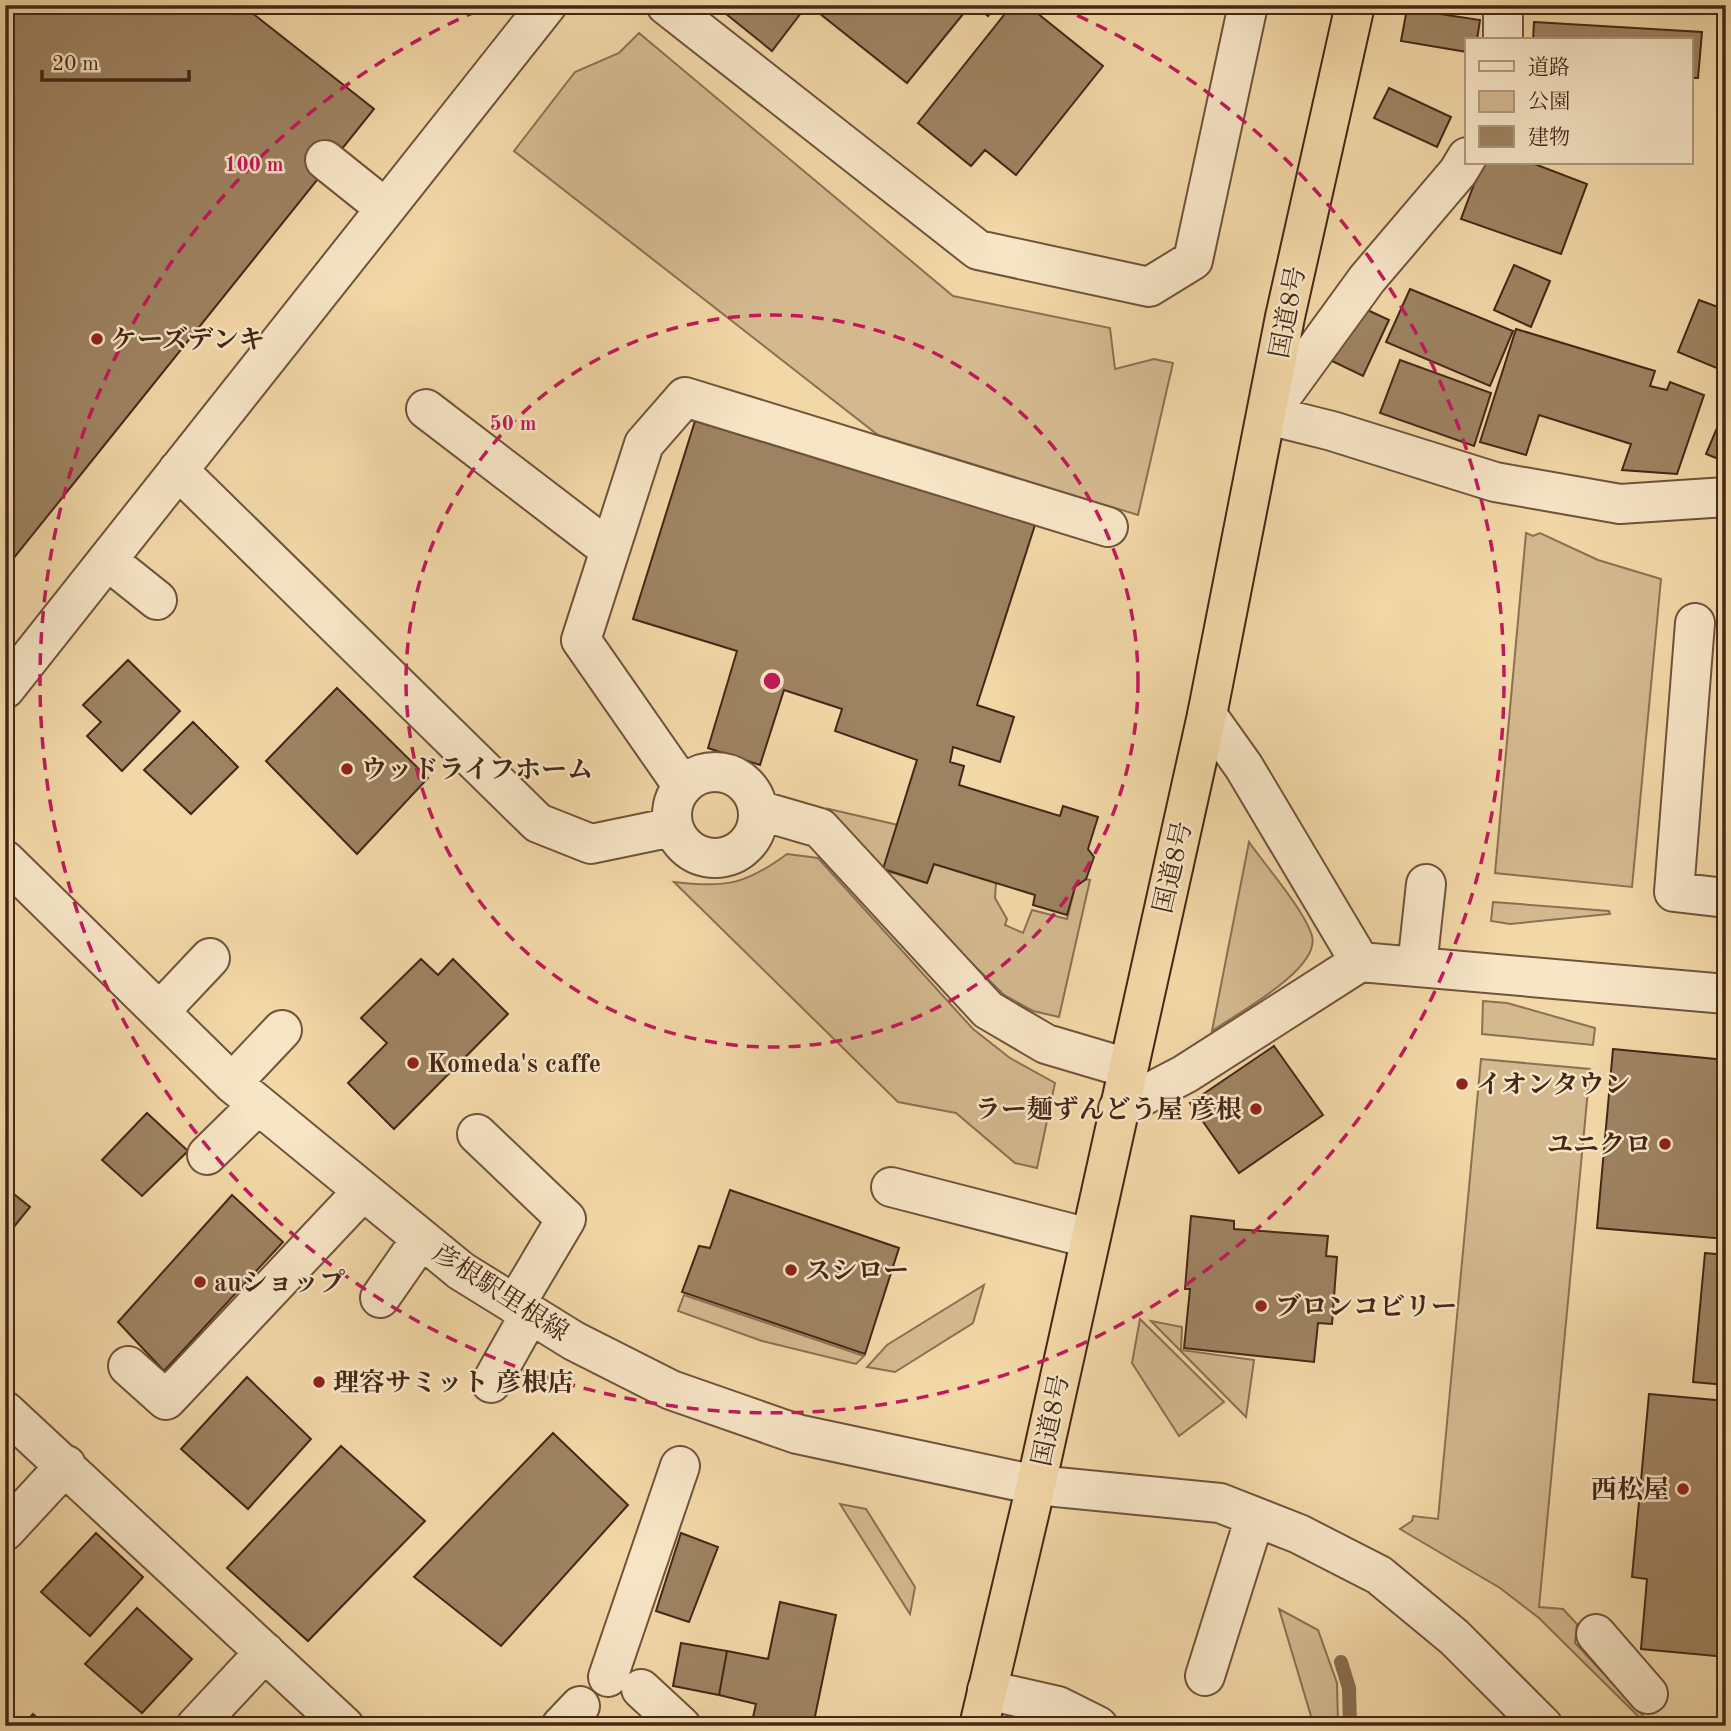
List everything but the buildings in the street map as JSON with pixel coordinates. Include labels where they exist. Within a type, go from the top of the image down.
[{"type":"highway","name":"国道8号","points":[[983,1708],[1036,1485],[1207,715],[1268,415],[1285,317],[1355,5]]},
{"type":"street","points":[[5,689],[547,5]]},
{"type":"street","points":[[666,5],[978,250],[1040,251],[1149,287],[1193,260],[1222,73],[1248,5]]},
{"type":"street","points":[[1503,5],[1503,38]]},
{"type":"street","points":[[325,160],[385,208]]},
{"type":"street","points":[[1465,160],[1367,279],[1268,415],[1332,431],[1495,482],[1620,504],[1726,497]]},
{"type":"street","points":[[682,785],[581,640],[644,444],[685,397],[1108,527]]},
{"type":"street","points":[[426,409],[610,550]]},
{"type":"street","points":[[178,470],[538,823],[592,844],[673,827]]},
{"type":"street","points":[[107,560],[157,600]]},
{"type":"street","points":[[1695,623],[1674,892],[1726,898]]},
{"type":"street","points":[[1207,715],[1244,767],[1360,962]]},
{"type":"street","points":[[707,772],[721,772],[747,785],[755,796],[758,825],[743,849],[730,856],[702,856],[689,850],[673,827],[671,812],[682,785],[707,772]]},
{"type":"street","points":[[758,810],[820,828],[988,1010],[1046,1044],[1127,1068]]},
{"type":"street","name":"彦根駅里根線","points":[[5,860],[245,1094],[461,1271],[574,1341],[671,1390],[797,1434],[1036,1485],[1220,1503],[1299,1534],[1379,1575],[1454,1637],[1543,1726]]},
{"type":"street","points":[[1417,967],[1426,884]]},
{"type":"street","points":[[160,1012],[210,958]]},
{"type":"street","points":[[1118,1109],[1185,1074],[1360,962],[1726,994]]},
{"type":"street","points":[[207,1155],[282,1030]]},
{"type":"street","points":[[478,1134],[566,1219],[491,1383]]},
{"type":"street","points":[[891,1187],[1089,1238]]},
{"type":"street","points":[[128,1366],[166,1400],[363,1191]]},
{"type":"street","points":[[380,1298],[421,1239]]},
{"type":"street","points":[[5,1411],[59,1447],[344,1726]]},
{"type":"street","points":[[5,1531],[59,1447]]},
{"type":"street","points":[[680,1466],[624,1683],[681,1726]]},
{"type":"street","points":[[1205,1676],[1255,1517]]},
{"type":"street","points":[[1596,1634],[1648,1694]]},
{"type":"street","points":[[196,1726],[265,1651]]},
{"type":"street","points":[[983,1708],[1058,1706],[1098,1726]]},
{"type":"green space","points":[[639,33],[953,296],[1110,328],[1115,369],[1154,359],[1173,363],[1138,515],[878,435],[514,151],[575,72],[619,53]]},
{"type":"green space","points":[[1526,533],[1533,536],[1540,533],[1598,560],[1661,579],[1632,887],[1495,873]]},
{"type":"green space","points":[[829,809],[898,825],[884,870],[927,883],[934,864],[996,883],[995,898],[1007,919],[1005,925],[1023,933],[1032,910],[1067,919],[1075,887],[1086,879],[1090,880],[1059,1017],[1033,1011],[1004,995],[885,877]]},
{"type":"green space","points":[[1249,842],[1284,888],[1308,926],[1312,936],[1311,949],[1304,962],[1291,976],[1212,1031]]},
{"type":"green space","points":[[787,854],[818,858],[973,1029],[1010,1058],[1055,1083],[1037,1168],[1015,1163],[956,1113],[898,1102],[674,882],[707,885],[734,882],[759,872]]},
{"type":"green space","points":[[1493,902],[1609,911],[1610,914],[1510,924],[1491,921]]},
{"type":"green space","points":[[1483,1001],[1507,1003],[1595,1028],[1593,1045],[1482,1034]]},
{"type":"green space","points":[[1481,1059],[1590,1069],[1539,1607],[1563,1609],[1577,1624],[1575,1643],[1646,1719],[1709,1726],[1648,1726],[1539,1618],[1500,1588],[1400,1529],[1412,1521],[1413,1516],[1438,1519]]},
{"type":"green space","points":[[984,1285],[973,1323],[895,1372],[867,1367],[887,1345]]},
{"type":"green space","points":[[684,1295],[864,1356],[856,1364],[762,1341],[678,1311]]},
{"type":"green space","points":[[1140,1319],[1224,1402],[1179,1436],[1132,1363]]},
{"type":"green space","points":[[1151,1321],[1182,1327],[1181,1350],[1254,1360],[1246,1417]]},
{"type":"green space","points":[[840,1504],[866,1509],[915,1587],[910,1614]]},
{"type":"green space","points":[[1279,1609],[1318,1630],[1337,1683],[1338,1726],[1314,1726]]},
{"type":"waterway","points":[[1341,1662],[1349,1688],[1350,1726]]},
{"type":"place","name":"ケーズデンキ","points":[[97,339]]},
{"type":"place","name":"ウッドライフホーム","points":[[347,769]]},
{"type":"place","name":"Komeda's caffe","points":[[413,1063]]},
{"type":"place","name":"イオンタウン","points":[[1462,1084]]},
{"type":"place","name":"ラー麺ずんどう屋 彦根","points":[[1256,1109]]},
{"type":"place","name":"ユニクロ","points":[[1665,1144]]},
{"type":"place","name":"スシロー","points":[[791,1270]]},
{"type":"place","name":"auショップ","points":[[200,1282]]},
{"type":"place","name":"ブロンコビリー","points":[[1261,1306]]},
{"type":"place","name":"理容サミット 彦根店","points":[[319,1382]]},
{"type":"place","name":"西松屋","points":[[1683,1489]]}]
